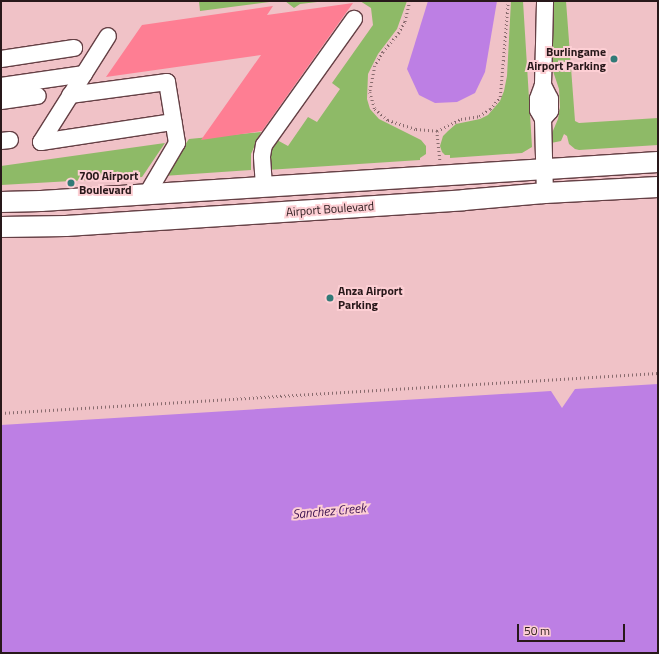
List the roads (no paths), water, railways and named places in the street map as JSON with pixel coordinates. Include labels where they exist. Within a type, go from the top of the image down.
[{"type":"main road","points":[[1,202],[41,201],[543,168],[658,162]]},
{"type":"main road","points":[[464,173],[464,200]]},
{"type":"main road","points":[[264,186],[264,213]]},
{"type":"main road","name":"Airport Boulevard","points":[[1,227],[66,226],[464,200],[544,193],[658,187]]},
{"type":"lane","points":[[544,193],[543,119],[550,111],[550,99],[543,85],[545,1]]},
{"type":"lane","points":[[264,186],[262,156],[264,145],[354,19]]},
{"type":"lane","points":[[108,36],[41,142],[174,122]]},
{"type":"lane","points":[[1,58],[74,48]]},
{"type":"lane","points":[[1,86],[84,74]]},
{"type":"lane","points":[[70,95],[167,82],[177,143],[147,194]]},
{"type":"lane","points":[[1,101],[38,96]]},
{"type":"water","points":[[428,1],[497,1],[485,72],[475,93],[457,102],[435,103],[419,95],[407,69]]},
{"type":"water","name":"Sanchez Creek","points":[[658,384],[658,653],[1,653],[1,425],[551,391],[562,408],[575,389]]},
{"type":"place","name":"Burlingame Airport Parking","points":[[614,59]]},
{"type":"place","name":"700 Airport Boulevard","points":[[71,183]]},
{"type":"place","name":"Anza Airport Parking","points":[[330,298]]}]
